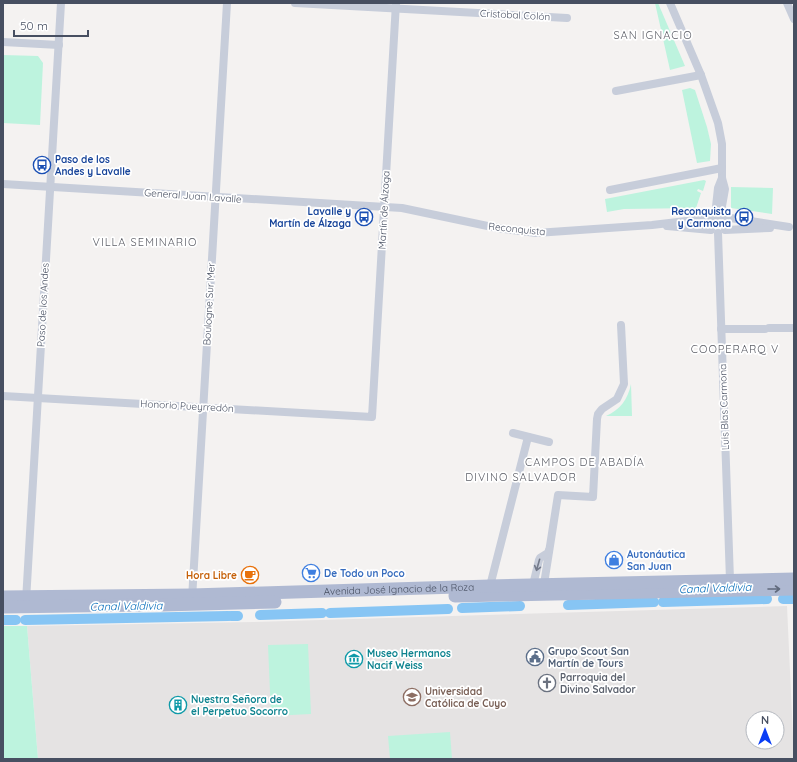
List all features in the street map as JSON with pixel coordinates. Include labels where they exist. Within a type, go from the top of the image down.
[{"type":"main road","name":"Avenida José Ignacio de la Roza","points":[[192,600],[539,584],[794,579]]},
{"type":"main road","name":"Avenida José Ignacio de la Roza","points":[[3,607],[26,602],[794,589]]},
{"type":"main road","name":"Avenida José Ignacio de la Roza","points":[[3,597],[26,602]]},
{"type":"street","name":"Paso de los Andes","points":[[26,602],[61,3]]},
{"type":"street","name":"Boulogne Sur Mer","points":[[192,600],[227,3]]},
{"type":"street","name":"Cristobal Colón","points":[[295,3],[395,6],[567,18]]},
{"type":"street","points":[[670,3],[701,75],[718,123],[722,144],[722,178],[718,188],[718,217]]},
{"type":"street","points":[[790,5],[794,19]]},
{"type":"street","name":"Martín de Álzaga","points":[[372,417],[395,6]]},
{"type":"street","points":[[3,42],[59,45]]},
{"type":"street","points":[[616,91],[701,75]]},
{"type":"street","points":[[610,190],[722,168]]},
{"type":"street","name":"General Juan Lavalle","points":[[3,184],[384,207]]},
{"type":"street","name":"Reconquista","points":[[384,207],[402,208],[497,228],[536,233],[652,225],[718,217],[792,227]]},
{"type":"street","points":[[718,217],[727,222],[718,231],[709,224],[718,217]]},
{"type":"street","name":"Reconquista","points":[[652,225],[718,231],[792,227]]},
{"type":"street","name":"Luis Blas Carmona","points":[[718,231],[730,580]]},
{"type":"street","points":[[539,584],[549,550],[558,495],[593,497],[596,419],[602,409],[617,399],[624,384],[621,325]]},
{"type":"street","points":[[721,329],[794,328]]},
{"type":"street","name":"Honorio Pueyrredón","points":[[3,396],[372,417]]},
{"type":"street","points":[[513,433],[549,442]]},
{"type":"street","points":[[490,586],[528,437]]},
{"type":"shaded area","name":"Universidad Católica de Cuyo","points":[[787,606],[794,759],[38,759],[27,626],[253,622]]},
{"type":"green space","points":[[655,3],[658,3],[685,66],[670,70]]},
{"type":"green space","points":[[3,55],[38,56],[43,63],[40,125],[3,123]]},
{"type":"green space","points":[[690,88],[695,90],[707,127],[711,144],[710,161],[697,163],[682,90]]},
{"type":"green space","points":[[704,180],[706,181],[703,191],[698,189],[697,191],[701,193],[696,208],[624,209],[607,212],[605,199]]},
{"type":"green space","points":[[731,187],[773,188],[772,214],[731,208]]},
{"type":"green space","points":[[631,384],[632,416],[606,416],[615,411],[623,403]]},
{"type":"green space","points":[[3,626],[27,626],[38,759],[3,759]]},
{"type":"green space","points":[[308,644],[311,714],[271,716],[268,645]]},
{"type":"green space","points":[[450,732],[452,759],[390,759],[388,736]]},
{"type":"waterway","name":"Canal Valdivia","points":[[663,602],[767,599]]},
{"type":"waterway","name":"Canal Valdivia","points":[[783,599],[794,599]]},
{"type":"waterway","name":"Canal Valdivia","points":[[568,605],[654,602]]},
{"type":"waterway","name":"Canal Valdivia","points":[[462,608],[520,606]]},
{"type":"waterway","name":"Canal Valdivia","points":[[330,613],[448,609]]},
{"type":"waterway","name":"Canal Valdivia","points":[[260,615],[322,613]]},
{"type":"waterway","name":"Canal Valdivia","points":[[25,620],[228,616]]},
{"type":"waterway","name":"Canal Valdivia","points":[[231,616],[238,616]]},
{"type":"waterway","name":"Canal Valdivia","points":[[3,620],[16,620]]},
{"type":"place","name":"Paso de los Andes y Lavalle","points":[[42,165]]},
{"type":"place","name":"Lavalle y Martín de Álzaga","points":[[364,217]]},
{"type":"place","name":"Reconquista y Carmona","points":[[744,217]]},
{"type":"place","name":"Autonáutica San Juan","points":[[614,560]]},
{"type":"place","name":"De Todo un Poco","points":[[311,573]]},
{"type":"place","name":"Hora Libre","points":[[250,575]]},
{"type":"place","name":"Grupo Scout San Martín de Tours","points":[[535,657]]},
{"type":"place","name":"Museo Hermanos Nacif Weiss","points":[[354,659]]},
{"type":"place","name":"Parroquia del Divino Salvador","points":[[547,683]]},
{"type":"place","name":"Universidad Católica de Cuyo","points":[[412,697]]},
{"type":"place","name":"Nuestra Señora de el Perpetuo Socorro","points":[[178,705]]},
{"type":"district","name":"SAN IGNACIO","points":[[653,35]]},
{"type":"district","name":"VILLA SEMINARIO","points":[[145,242]]},
{"type":"district","name":"COOPERARQ V","points":[[735,349]]},
{"type":"district","name":"CAMPOS DE ABADÍA","points":[[585,462]]},
{"type":"district","name":"DIVINO SALVADOR","points":[[521,477]]}]
